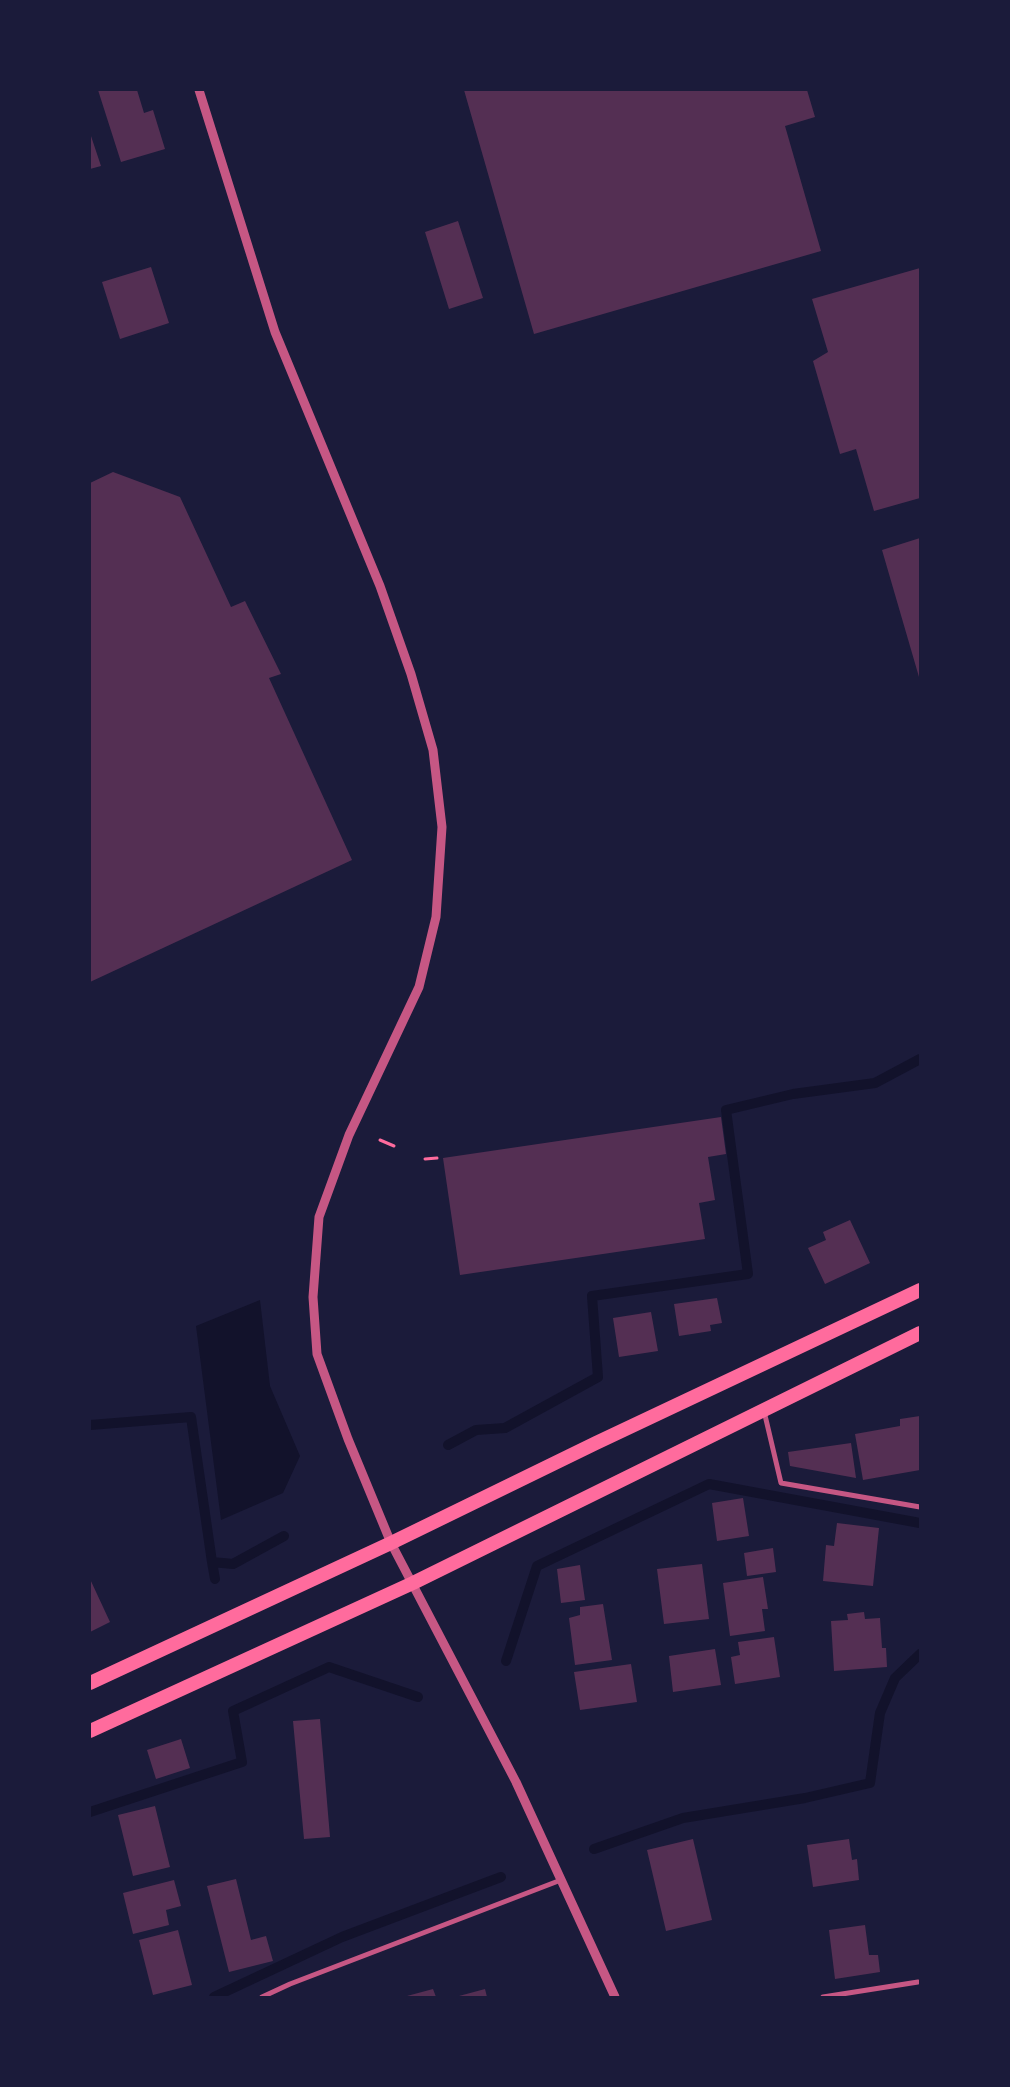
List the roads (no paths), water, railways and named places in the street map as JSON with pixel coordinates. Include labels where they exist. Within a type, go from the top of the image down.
[{"type":"highway","points":[[90,1682],[391,1543],[596,1443],[920,1290]]},
{"type":"highway","points":[[90,1731],[414,1583],[920,1333]]},
{"type":"street","points":[[199,90],[275,332],[380,586],[416,687],[433,750],[442,827],[436,917],[419,987],[349,1135],[318,1217],[313,1297],[317,1354],[348,1439],[391,1543],[414,1583],[516,1782],[615,1997]]},
{"type":"street","points":[[764,1410],[781,1483],[920,1508]]},
{"type":"street","points":[[262,1997],[561,1880]]},
{"type":"street","points":[[822,1997],[918,1982]]},
{"type":"waterway","points":[[448,1445],[476,1430],[505,1428],[598,1377],[592,1296],[748,1274],[726,1110],[793,1094],[875,1083],[920,1059]]},
{"type":"waterway","points":[[90,1425],[191,1417],[212,1562],[233,1564],[284,1536]]},
{"type":"waterway","points":[[506,1661],[537,1566],[709,1484],[920,1523]]},
{"type":"waterway","points":[[212,1562],[215,1579]]},
{"type":"waterway","points":[[594,1849],[683,1818],[805,1798],[870,1783],[880,1713],[895,1678],[920,1654]]},
{"type":"waterway","points":[[90,1812],[242,1762],[233,1711],[329,1667],[418,1697]]},
{"type":"waterway","points":[[214,1997],[342,1937],[501,1877]]}]
